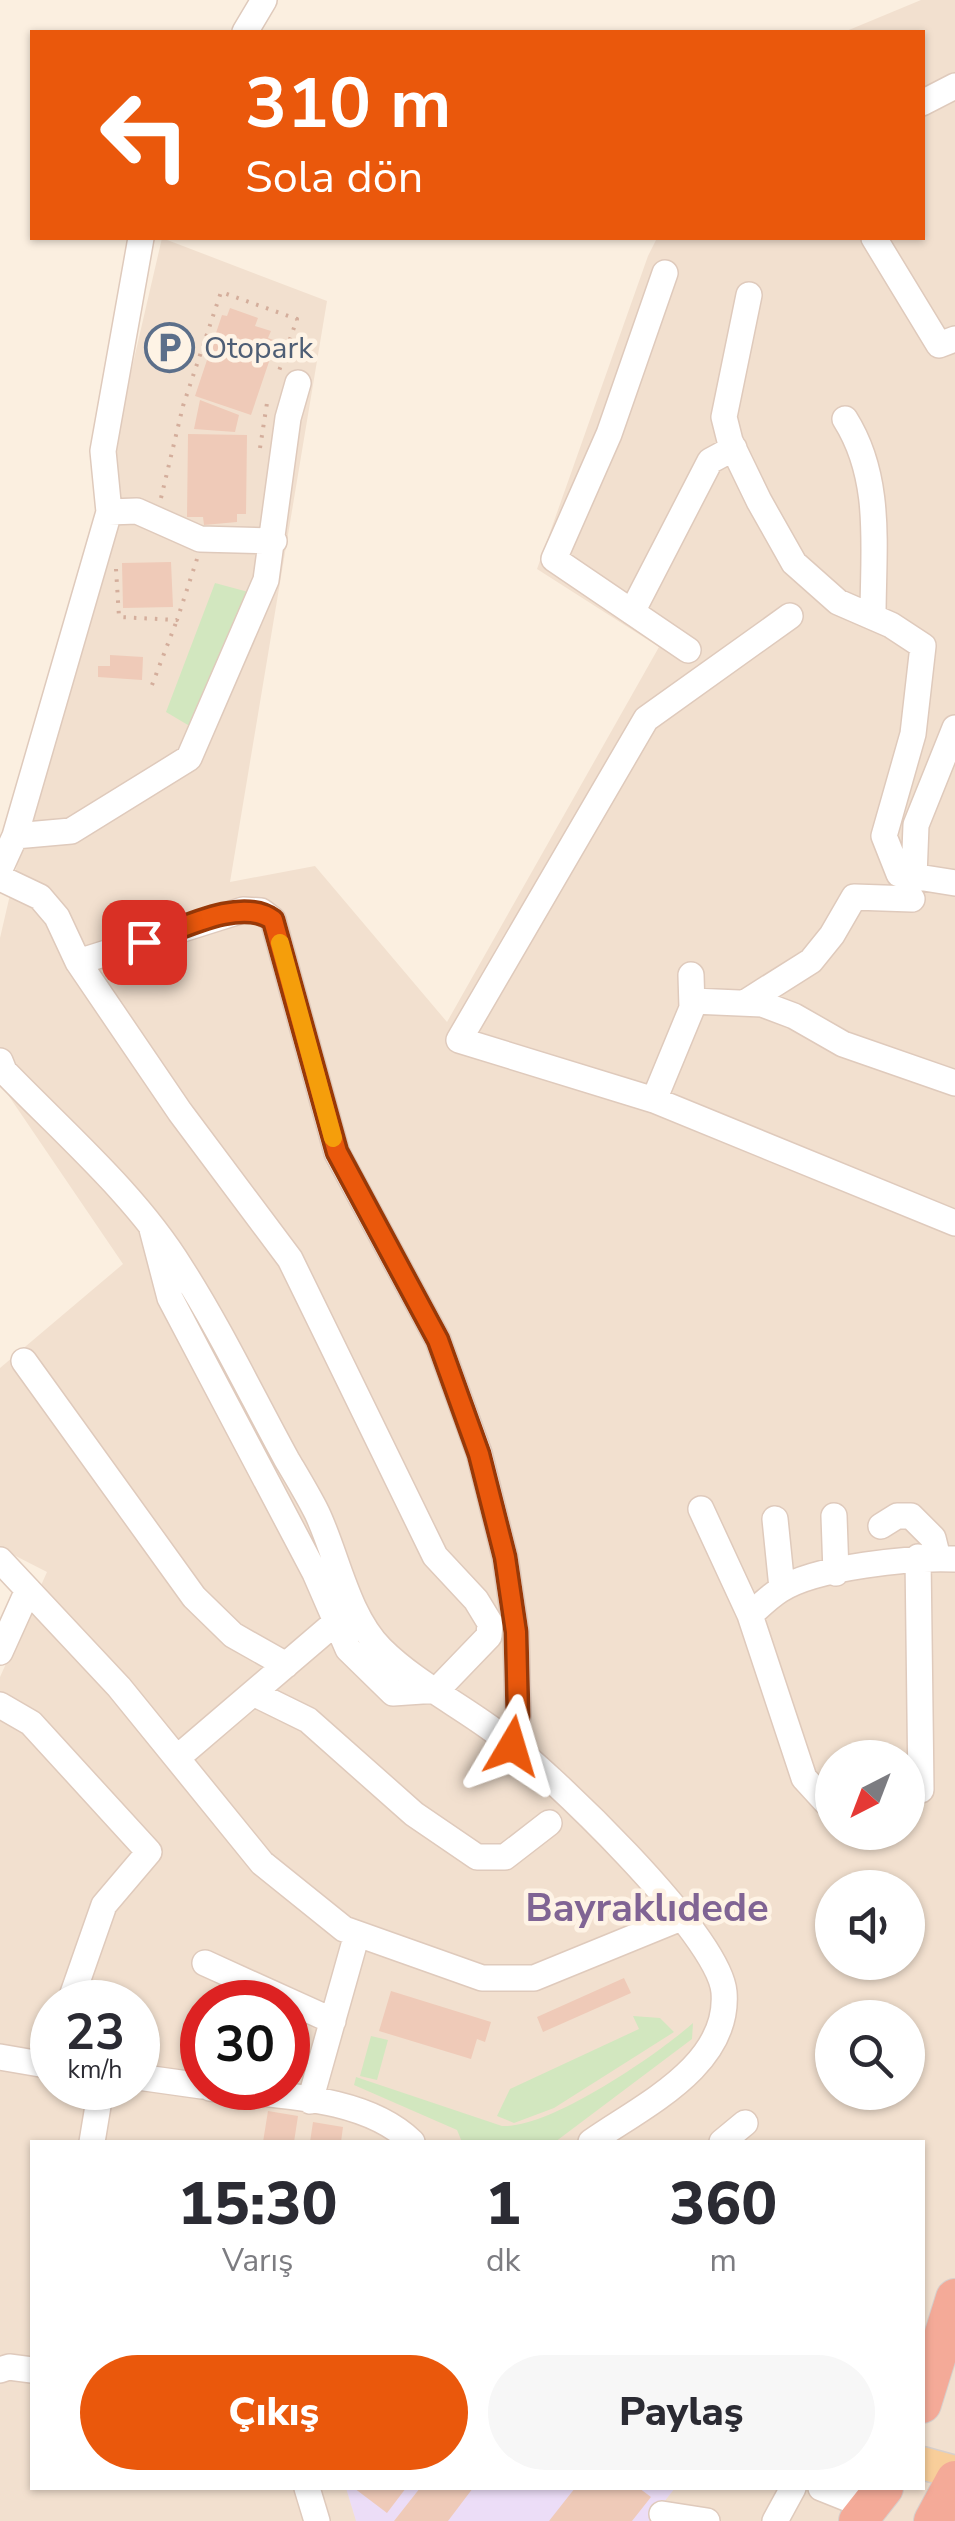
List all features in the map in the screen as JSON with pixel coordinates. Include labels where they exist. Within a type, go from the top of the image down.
[{"type":"highway","points":[[925,2394],[955,2298]]},
{"type":"highway","points":[[933,2521],[955,2480]]},
{"type":"main road","points":[[925,2464],[955,2472]]},
{"type":"street","points":[[246,30],[264,0]]},
{"type":"street","points":[[925,101],[955,86]]},
{"type":"street","points":[[0,869],[15,836],[109,512],[103,451],[141,240]]},
{"type":"street","points":[[875,240],[938,346],[955,339]]},
{"type":"street","points":[[666,273],[609,434],[554,560],[688,650]]},
{"type":"street","points":[[749,296],[724,416],[734,448],[794,563],[838,602],[874,617],[923,646],[913,734],[884,836],[899,874],[913,888]]},
{"type":"street","points":[[15,836],[71,831],[189,758],[266,580],[288,418],[298,383]]},
{"type":"street","points":[[844,419],[862,445],[871,472],[874,617]]},
{"type":"street","points":[[632,612],[710,460],[734,448]]},
{"type":"street","points":[[109,512],[137,511],[200,539],[274,541]]},
{"type":"street","points":[[790,616],[646,719],[459,1040],[654,1100],[955,1222]]},
{"type":"street","points":[[913,888],[916,825],[955,728]]},
{"type":"street","points":[[0,878],[40,897],[56,917],[78,962],[180,1112],[290,1259],[435,1556],[476,1600],[490,1624],[489,1636],[437,1690],[393,1693],[348,1649],[314,1573],[170,1298],[152,1228]]},
{"type":"street","points":[[746,1002],[811,960],[832,936],[854,897],[955,882]]},
{"type":"street","points":[[78,962],[243,910],[261,911],[273,920],[337,1152],[438,1340],[479,1454],[505,1557],[516,1632],[518,1716],[512,1746]]},
{"type":"street","points":[[654,1100],[694,1001],[690,974]]},
{"type":"street","points":[[694,1001],[746,1002],[794,1016],[844,1044],[955,1083]]},
{"type":"street","points":[[0,1060],[4,1071],[152,1228],[180,1266],[317,1513],[359,1615],[380,1648],[512,1746],[571,1800],[705,1949],[724,1989],[722,2025],[709,2051],[674,2084],[594,2140]]},
{"type":"street","points":[[24,1361],[194,1597],[233,1634],[286,1665]]},
{"type":"street","points":[[701,1509],[750,1615],[804,1778],[815,1790]]},
{"type":"street","points":[[834,1516],[836,1573]]},
{"type":"street","points":[[882,1526],[897,1516],[916,1519],[933,1538],[937,1558],[924,1740]]},
{"type":"street","points":[[775,1519],[782,1588]]},
{"type":"street","points":[[750,1615],[782,1588],[836,1573],[937,1558]]},
{"type":"street","points":[[0,1560],[119,1687],[262,1863],[344,1929],[482,1978],[534,1978],[681,1918]]},
{"type":"street","points":[[0,1652],[28,1590]]},
{"type":"street","points":[[177,1758],[336,1622]]},
{"type":"street","points":[[253,1693],[308,1720],[414,1814],[477,1857],[505,1857],[550,1823]]},
{"type":"street","points":[[0,1705],[31,1724],[150,1852],[104,1905],[78,1980]]},
{"type":"street","points":[[358,1934],[310,2101],[395,2125],[410,2140]]},
{"type":"street","points":[[205,1964],[333,2021]]},
{"type":"street","points":[[0,2057],[30,2060]]},
{"type":"street","points":[[92,2140],[97,2110]]},
{"type":"street","points":[[724,2140],[744,2123]]},
{"type":"street","points":[[0,2370],[8,2366],[30,2370]]},
{"type":"street","points":[[308,2490],[317,2521]]},
{"type":"street","points":[[775,2521],[793,2490]]},
{"type":"street","points":[[825,2490],[873,2510]]},
{"type":"street","points":[[662,2514],[706,2521]]},
{"type":"path","points":[[137,511],[157,512],[184,406],[220,292],[259,304]]},
{"type":"path","points":[[152,685],[194,577],[200,539]]},
{"type":"path","points":[[116,565],[120,617],[178,620]]},
{"type":"shaded area","points":[[921,0],[955,0],[955,2521],[0,2521],[0,1677],[47,1572],[0,1548],[0,1368],[123,1264],[0,1083],[0,938],[162,240],[327,301],[230,882],[315,866],[447,1022],[659,647],[537,569],[656,240],[925,240],[925,30],[849,30]]},
{"type":"shaded area","points":[[347,2490],[673,2490],[649,2521],[356,2521]]},
{"type":"green space","points":[[215,583],[252,593],[193,728],[166,712]]},
{"type":"green space","points":[[633,2016],[660,2018],[674,2032],[554,2108],[514,2123],[497,2116],[510,2089],[639,2029]]},
{"type":"green space","points":[[693,2023],[692,2039],[558,2140],[461,2140],[457,2130],[354,2085],[356,2077],[502,2126],[522,2124],[574,2103],[655,2053]]},
{"type":"green space","points":[[371,2036],[388,2040],[377,2080],[360,2076]]},
{"type":"building","points":[[230,308],[258,318],[255,326],[271,331],[268,338],[276,341],[251,415],[195,396],[222,315],[227,316]]},
{"type":"building","points":[[200,400],[239,415],[235,432],[194,429]]},
{"type":"building","points":[[188,434],[247,435],[246,514],[237,514],[237,522],[204,525],[203,517],[187,517]]},
{"type":"building","points":[[171,562],[173,607],[123,608],[122,563]]},
{"type":"building","points":[[110,655],[143,657],[142,680],[98,677],[98,666],[110,666]]},
{"type":"building","points":[[624,1978],[631,1993],[543,2032],[537,2017]]},
{"type":"building","points":[[391,1991],[491,2022],[485,2042],[477,2039],[471,2059],[379,2031]]},
{"type":"building","points":[[268,2111],[298,2116],[294,2140],[263,2140]]},
{"type":"building","points":[[313,2122],[343,2127],[341,2140],[310,2140]]},
{"type":"building","points":[[357,2490],[404,2490],[387,2513]]},
{"type":"building","points":[[418,2490],[471,2490],[448,2521],[394,2521]]},
{"type":"building","points":[[573,2490],[642,2490],[651,2497],[632,2521],[549,2521]]},
{"type":"slow traffic","points":[[280,943],[333,1138]]},
{"type":"place","name":"Otopark","points":[[169,348]]},
{"type":"district","name":"Bayraklıdede","points":[[647,1908]]},
{"type":"route","points":[[144,942],[243,910],[261,911],[273,920],[337,1152],[438,1340],[479,1454],[505,1557],[516,1632],[518,1716],[512,1746]]}]
